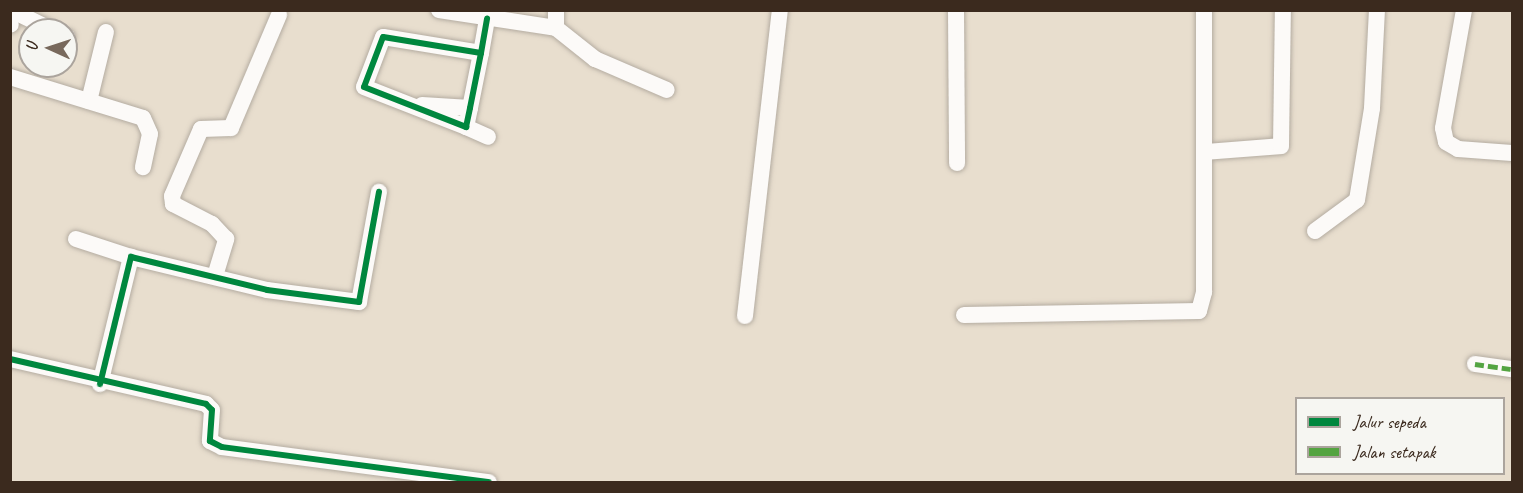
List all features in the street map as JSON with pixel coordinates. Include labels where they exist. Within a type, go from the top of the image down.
[{"type":"street","points":[[439,10],[556,28],[595,59],[667,90]]},
{"type":"street","points":[[556,10],[556,28]]},
{"type":"street","points":[[745,316],[780,10]]},
{"type":"street","points":[[956,10],[957,163]]},
{"type":"street","points":[[964,315],[1199,311],[1204,292],[1204,10]]},
{"type":"street","points":[[1205,152],[1281,146],[1282,10]]},
{"type":"street","points":[[1315,231],[1357,200],[1372,108],[1377,10]]},
{"type":"street","points":[[1464,10],[1443,128],[1446,142],[1458,149],[1512,153]]},
{"type":"street","points":[[215,276],[226,239],[212,224],[173,204],[172,196],[201,129],[231,128],[279,15]]},
{"type":"street","points":[[466,127],[487,19]]},
{"type":"street","points":[[89,101],[106,32]]},
{"type":"street","points":[[481,52],[383,37],[364,87],[488,137]]},
{"type":"street","points":[[10,77],[143,118],[150,134],[143,167]]},
{"type":"street","points":[[420,108],[425,102],[470,108]]},
{"type":"street","points":[[76,239],[131,257],[215,276],[359,302],[379,192]]},
{"type":"street","points":[[100,384],[131,257]]},
{"type":"street","points":[[10,359],[100,384],[206,404],[212,410],[210,441],[222,447],[489,483]]},
{"type":"street","points":[[1475,364],[1512,369]]},
{"type":"marked path","points":[[1475,364],[1512,369]]},
{"type":"cycle path","points":[[481,53],[383,37],[364,87],[466,127],[481,53],[487,19]]},
{"type":"cycle path","points":[[100,384],[131,257],[267,290],[359,302],[379,192]]},
{"type":"cycle path","points":[[10,359],[206,404],[212,410],[210,441],[222,447],[489,482]]}]
